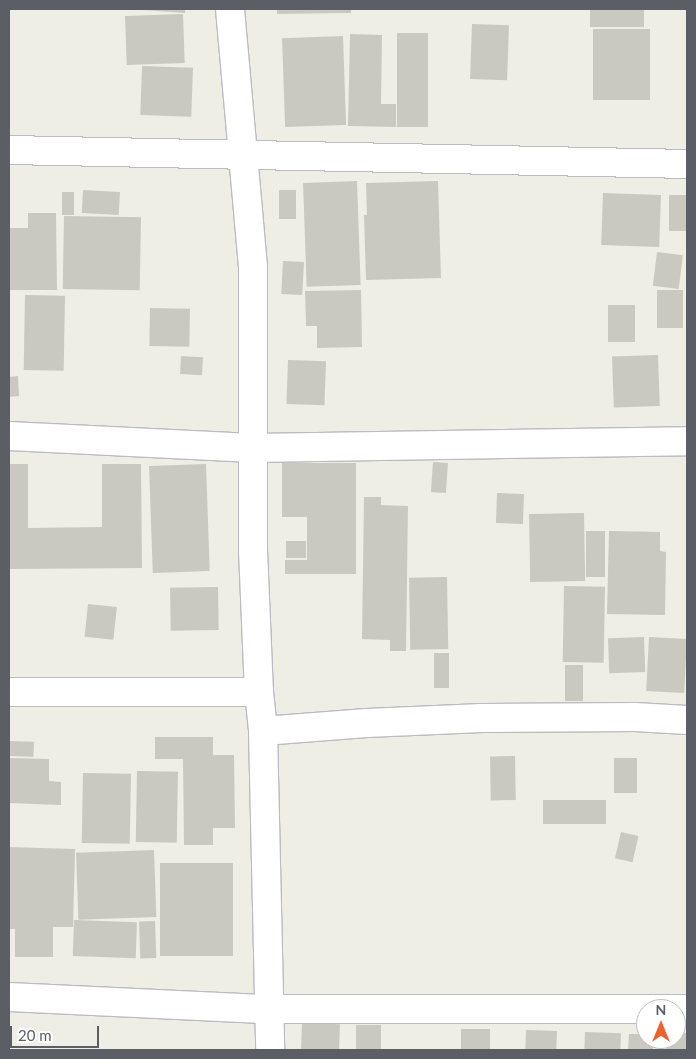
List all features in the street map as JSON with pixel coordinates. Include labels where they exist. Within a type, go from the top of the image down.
[{"type":"street","points":[[230,9],[253,267],[253,550],[259,692],[263,731],[270,1050]]},
{"type":"street","points":[[9,150],[687,164]]},
{"type":"street","points":[[9,436],[253,448],[687,442]]},
{"type":"street","points":[[9,692],[259,692]]},
{"type":"street","points":[[263,731],[367,723],[482,718],[635,716],[687,720]]},
{"type":"street","points":[[9,997],[268,1009],[687,1009]]},
{"type":"building","points":[[131,9],[185,9],[185,13]]},
{"type":"building","points":[[277,9],[351,9],[351,13],[277,14]]},
{"type":"building","points":[[590,9],[644,9],[644,27],[590,27]]},
{"type":"building","points":[[183,14],[185,63],[127,65],[125,16]]},
{"type":"building","points":[[472,24],[509,25],[507,80],[470,79]]},
{"type":"building","points":[[593,29],[650,29],[650,100],[593,100]]},
{"type":"building","points":[[397,33],[428,33],[428,127],[397,127]]},
{"type":"building","points":[[350,34],[382,35],[381,104],[396,104],[396,127],[348,126]]},
{"type":"building","points":[[343,36],[346,125],[285,127],[282,38]]},
{"type":"building","points":[[142,66],[193,68],[191,117],[140,115]]},
{"type":"building","points":[[357,181],[361,285],[307,287],[303,183]]},
{"type":"building","points":[[438,181],[441,278],[366,280],[364,215],[367,215],[366,183]]},
{"type":"building","points":[[83,190],[120,192],[119,215],[82,213]]},
{"type":"building","points":[[279,190],[296,190],[296,219],[279,219]]},
{"type":"building","points":[[62,192],[74,192],[74,215],[62,215]]},
{"type":"building","points":[[603,193],[661,195],[659,247],[601,245]]},
{"type":"building","points":[[669,195],[687,195],[687,231],[669,231]]},
{"type":"building","points":[[28,213],[56,213],[57,290],[9,290],[9,228],[28,228]]},
{"type":"building","points":[[64,216],[141,217],[140,290],[63,289]]},
{"type":"building","points":[[657,252],[683,255],[679,289],[653,286]]},
{"type":"building","points":[[283,261],[304,262],[302,295],[281,294]]},
{"type":"building","points":[[361,290],[362,347],[317,348],[317,326],[306,326],[305,291]]},
{"type":"building","points":[[657,290],[683,290],[683,328],[657,328]]},
{"type":"building","points":[[25,295],[65,296],[64,371],[24,370]]},
{"type":"building","points":[[608,305],[635,305],[635,342],[608,342]]},
{"type":"building","points":[[150,308],[190,309],[189,347],[149,346]]},
{"type":"building","points":[[658,355],[660,406],[614,408],[612,357]]},
{"type":"building","points":[[181,356],[203,357],[202,375],[180,374]]},
{"type":"building","points":[[288,360],[326,361],[324,405],[286,404]]},
{"type":"building","points":[[18,376],[19,396],[9,397],[9,377]]},
{"type":"building","points":[[433,462],[448,463],[446,493],[431,492]]},
{"type":"building","points":[[282,463],[356,463],[356,574],[285,574],[285,560],[307,560],[307,517],[282,517]]},
{"type":"building","points":[[9,464],[28,464],[28,528],[102,527],[102,464],[141,464],[142,568],[9,569]]},
{"type":"building","points":[[206,464],[210,571],[153,573],[149,466]]},
{"type":"building","points":[[497,493],[524,494],[523,524],[496,523]]},
{"type":"building","points":[[364,497],[381,497],[381,505],[408,506],[406,651],[390,651],[390,640],[362,639]]},
{"type":"building","points":[[584,513],[585,581],[530,582],[529,514]]},
{"type":"building","points":[[586,531],[605,531],[605,577],[586,577]]},
{"type":"building","points":[[609,531],[660,532],[660,551],[666,552],[665,615],[607,614]]},
{"type":"building","points":[[286,541],[306,541],[306,558],[286,558]]},
{"type":"building","points":[[447,577],[448,649],[410,650],[409,578]]},
{"type":"building","points":[[564,586],[605,587],[604,663],[563,662]]},
{"type":"building","points":[[218,587],[219,630],[171,631],[170,588]]},
{"type":"building","points":[[88,604],[117,607],[113,640],[85,637]]},
{"type":"building","points":[[644,637],[645,672],[609,673],[608,638]]},
{"type":"building","points":[[649,637],[687,639],[684,693],[646,691]]},
{"type":"building","points":[[434,653],[449,653],[449,688],[434,688]]},
{"type":"building","points":[[565,665],[583,665],[583,701],[565,701]]},
{"type":"building","points":[[155,737],[213,737],[213,755],[234,755],[235,828],[213,828],[213,845],[184,845],[183,759],[155,759]]},
{"type":"building","points":[[9,741],[34,742],[33,757],[9,756]]},
{"type":"building","points":[[490,756],[515,756],[516,800],[491,800]]},
{"type":"building","points":[[9,758],[49,759],[49,781],[61,782],[61,805],[9,803]]},
{"type":"building","points":[[614,758],[637,758],[637,793],[614,793]]},
{"type":"building","points":[[137,771],[178,772],[177,843],[136,842]]},
{"type":"building","points":[[83,773],[131,774],[130,844],[82,843]]},
{"type":"building","points":[[543,800],[606,800],[606,824],[543,824]]},
{"type":"building","points":[[621,832],[639,836],[632,862],[615,858]]},
{"type":"building","points":[[9,847],[75,849],[73,927],[53,927],[53,957],[15,957],[15,929],[9,929]]},
{"type":"building","points":[[154,850],[156,917],[78,920],[76,853]]},
{"type":"building","points":[[160,863],[233,863],[233,956],[160,956]]},
{"type":"building","points":[[74,920],[137,922],[136,958],[73,956]]},
{"type":"building","points":[[155,921],[156,958],[140,959],[139,922]]},
{"type":"building","points":[[302,1023],[340,1024],[339,1050],[301,1050]]},
{"type":"building","points":[[356,1025],[381,1025],[381,1050],[356,1050]]},
{"type":"building","points":[[461,1029],[490,1029],[490,1050],[461,1050]]},
{"type":"building","points":[[526,1030],[557,1031],[556,1050],[525,1050]]},
{"type":"building","points":[[585,1032],[621,1033],[620,1050],[584,1050]]},
{"type":"building","points":[[687,1033],[687,1050],[666,1050],[686,1049]]},
{"type":"building","points":[[629,1034],[636,1034],[636,1049],[653,1049],[653,1050],[628,1050]]}]
